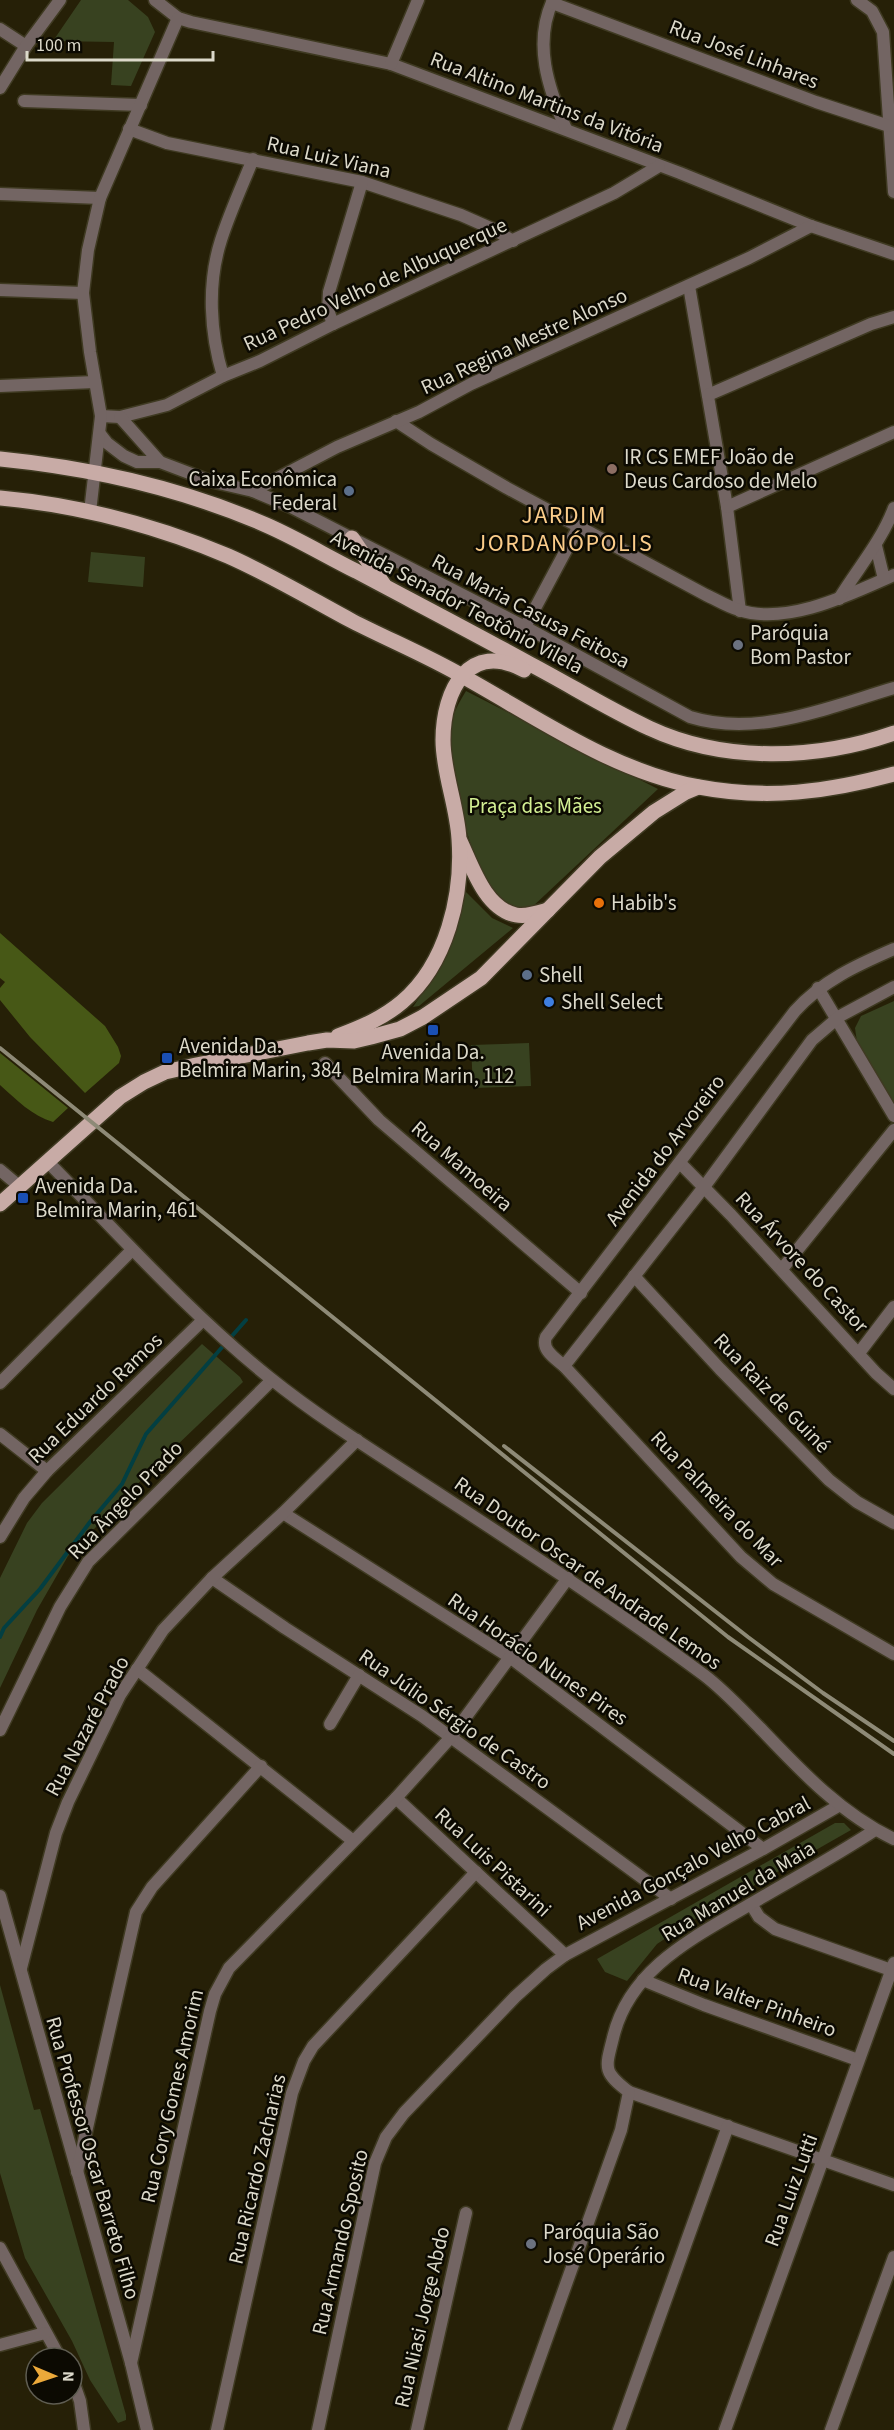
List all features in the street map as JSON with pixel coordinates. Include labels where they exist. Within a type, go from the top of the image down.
[{"type":"main road","name":"Avenida Senador Teotônio Vilela","points":[[0,459],[93,472],[141,482],[221,507],[286,535],[650,729],[680,740],[722,750],[765,754],[819,751],[894,733]]},
{"type":"main road","points":[[0,498],[90,512],[136,524],[228,556],[462,675],[575,739],[623,763],[698,788],[755,793],[814,792],[864,783],[894,774]]},
{"type":"main road","points":[[352,538],[386,587]]},
{"type":"main road","points":[[0,1204],[120,1097],[144,1082],[165,1072],[327,1040],[377,1020],[403,1001],[423,978],[443,939],[454,909],[459,838],[443,740],[446,716],[462,675],[479,662],[497,660],[518,667],[560,689],[586,695]]},
{"type":"main road","points":[[327,1040],[354,1041],[400,1029],[423,1017],[481,978],[600,857],[654,812],[686,792],[698,788]]},
{"type":"main road","points":[[459,838],[486,891],[500,908],[517,915],[549,910]]},
{"type":"street","points":[[0,88],[26,46],[60,0]]},
{"type":"street","points":[[90,512],[101,416],[83,293],[88,250],[100,198],[178,18],[155,0]]},
{"type":"street","points":[[391,64],[418,0]]},
{"type":"street","points":[[857,0],[872,11],[883,32],[894,192]]},
{"type":"street","points":[[553,2],[542,40],[544,60],[555,103],[566,129]]},
{"type":"street","name":"Rua José Linhares","points":[[553,2],[826,106],[889,126]]},
{"type":"street","name":"Rua Altino Martins da Vitória","points":[[178,18],[212,28],[391,64],[566,129],[811,226],[894,254]]},
{"type":"street","points":[[0,29],[26,46]]},
{"type":"street","points":[[24,101],[141,105]]},
{"type":"street","name":"Rua Luiz Viana","points":[[129,129],[167,143],[362,182],[461,215],[513,241]]},
{"type":"street","points":[[223,376],[213,333],[214,274],[220,243],[253,159]]},
{"type":"street","name":"Rua Pedro Velho de Albuquerque","points":[[101,416],[120,417],[167,405],[223,376],[260,361],[333,324],[614,193],[659,166]]},
{"type":"street","points":[[333,324],[328,310],[329,292],[362,182]]},
{"type":"street","points":[[0,194],[100,198]]},
{"type":"street","name":"Rua Regina Mestre Alonso","points":[[253,491],[337,447],[767,250],[811,226]]},
{"type":"street","points":[[689,286],[727,507],[740,610]]},
{"type":"street","points":[[0,290],[83,293]]},
{"type":"street","points":[[708,395],[871,324],[894,317]]},
{"type":"street","points":[[0,386],[95,382]]},
{"type":"street","name":"Rua Maria Casusa Feitosa","points":[[120,417],[160,462]]},
{"type":"street","points":[[396,421],[431,444],[579,526],[706,595],[740,610],[764,613],[814,608],[889,577],[876,546]]},
{"type":"street","points":[[727,507],[894,432]]},
{"type":"street","name":"Rua Maria Casusa Feitosa","points":[[100,434],[107,443],[124,456],[137,462],[160,462],[210,481],[253,491],[291,507],[525,627],[662,704],[690,717],[710,723],[733,725],[777,721],[894,688]]},
{"type":"street","points":[[839,599],[887,528],[894,508]]},
{"type":"street","points":[[525,627],[579,526]]},
{"type":"street","name":"Avenida do Arvoreiro","points":[[546,1337],[795,1011],[818,988],[860,964],[894,949]]},
{"type":"street","points":[[564,1366],[704,1187],[812,1040],[835,1019],[894,987]]},
{"type":"street","points":[[818,988],[894,1116]]},
{"type":"street","name":"Rua Mamoeira","points":[[324,1062],[380,1120],[581,1293]]},
{"type":"street","points":[[782,1269],[894,1130]]},
{"type":"street","name":"Rua Doutor Oscar de Andrade Lemos","points":[[46,1161],[202,1321],[272,1380],[357,1440],[568,1578],[714,1683],[795,1765],[840,1805],[875,1830],[894,1839]]},
{"type":"street","name":"Rua Árvore do Castor","points":[[680,1163],[894,1389]]},
{"type":"street","points":[[0,1170],[19,1186]]},
{"type":"street","points":[[0,1383],[132,1250]]},
{"type":"street","name":"Rua Raiz de Guiné","points":[[634,1276],[728,1377],[829,1480],[857,1502],[894,1522]]},
{"type":"street","points":[[859,1353],[894,1307]]},
{"type":"street","name":"Rua Eduardo Ramos","points":[[0,1537],[24,1498],[47,1471],[202,1321]]},
{"type":"street","name":"Rua Palmeira do Mar","points":[[546,1337],[545,1348],[741,1557],[774,1584],[894,1654]]},
{"type":"street","name":"Rua Ângelo Prado","points":[[0,1730],[60,1607],[88,1562],[272,1380]]},
{"type":"street","points":[[0,1434],[47,1471]]},
{"type":"street","name":"Rua Nazaré Prado","points":[[21,1968],[62,1815],[100,1735],[137,1670],[163,1630],[212,1578],[283,1513],[357,1440]]},
{"type":"street","name":"Rua Horácio Nunes Pires","points":[[283,1513],[511,1658],[763,1849]]},
{"type":"street","name":"Rua Júlio Sérgio de Castro","points":[[212,1578],[451,1737],[671,1899]]},
{"type":"street","name":"Rua Cory Gomes Amorim","points":[[131,2363],[215,1994],[229,1968],[352,1840],[396,1798],[451,1737],[568,1578]]},
{"type":"street","points":[[137,1670],[352,1840]]},
{"type":"street","points":[[330,1724],[359,1675]]},
{"type":"street","points":[[77,2173],[136,1912],[152,1887],[261,1766]]},
{"type":"street","name":"Rua Luis Pistarini","points":[[396,1798],[565,1954]]},
{"type":"street","name":"Avenida Gonçalo Velho Cabral","points":[[565,1954],[671,1899],[840,1805]]},
{"type":"street","name":"Rua Manuel da Maia","points":[[629,2092],[608,2073],[608,2056],[623,2009],[643,1980],[681,1944],[875,1830]]},
{"type":"street","name":"Rua Ricardo Zacharias","points":[[217,2430],[292,2093],[304,2061],[313,2046],[476,1872]]},
{"type":"street","name":"Rua Professor Oscar Barreto Filho","points":[[0,1896],[131,2363],[147,2430]]},
{"type":"street","points":[[751,1904],[759,1917],[776,1929],[893,1967]]},
{"type":"street","name":"Rua Armando Sposito","points":[[318,2430],[375,2163],[386,2137],[404,2113],[515,1997],[565,1954]]},
{"type":"street","name":"Rua Luiz Lutti","points":[[725,2430],[893,1967]]},
{"type":"street","name":"Rua Valter Pinheiro","points":[[643,1980],[704,2005],[858,2060]]},
{"type":"street","points":[[514,2430],[615,2149],[629,2092],[823,2158],[894,2185]]},
{"type":"street","points":[[619,2430],[728,2126]]},
{"type":"street","name":"Rua Niasi Jorge Abdo","points":[[417,2430],[466,2213]]},
{"type":"street","points":[[0,2248],[53,2346]]},
{"type":"street","points":[[831,2430],[894,2257]]},
{"type":"street","points":[[0,2345],[45,2333]]},
{"type":"street","points":[[81,2406],[84,2430]]},
{"type":"green space","points":[[81,0],[128,0],[148,17],[155,32],[131,86],[111,85],[114,42],[53,41]]},
{"type":"green space","points":[[91,552],[145,557],[143,587],[88,582]]},
{"type":"green space","name":"Praça das Mães","points":[[466,691],[658,789],[530,909],[510,907],[499,903],[483,876],[467,832],[454,785],[449,743],[452,720]]},
{"type":"green space","points":[[465,891],[492,918],[513,928],[419,1006],[413,1007],[440,966]]},
{"type":"green space","points":[[0,933],[105,1026],[118,1047],[121,1056],[119,1063],[85,1093],[30,1037],[0,1000],[0,988],[5,982],[0,978]]},
{"type":"green space","points":[[894,1001],[894,1104],[857,1042],[855,1028],[861,1016]]},
{"type":"green space","points":[[529,1043],[531,1086],[473,1088],[471,1045]]},
{"type":"green space","points":[[0,1053],[68,1108],[53,1122],[25,1107],[0,1085]]},
{"type":"green space","points":[[202,1344],[243,1382],[151,1470],[68,1556],[37,1610],[0,1688],[0,1578],[27,1523],[42,1503]]},
{"type":"green space","points":[[835,1823],[844,1823],[851,1830],[695,1919],[657,1944],[627,1981],[605,1972],[597,1959]]},
{"type":"green space","points":[[0,1985],[34,2110],[40,2109],[126,2420],[118,2423],[90,2380],[84,2367],[84,2346],[74,2346],[25,2258],[0,2173]]},
{"type":"waterway","points":[[0,1637],[4,1628],[40,1589],[90,1522],[122,1484],[146,1434],[246,1320]]},
{"type":"railway","points":[[0,1048],[728,1637],[894,1754]]},
{"type":"railway","points":[[504,1446],[748,1637],[823,1693],[894,1741]]},
{"type":"place","name":"IR CS EMEF João de Deus Cardoso de Melo","points":[[612,469]]},
{"type":"place","name":"Caixa Econômica Federal","points":[[349,491]]},
{"type":"place","name":"Paróquia Bom Pastor","points":[[738,645]]},
{"type":"place","name":"Habib's","points":[[599,903]]},
{"type":"place","name":"Shell","points":[[527,975]]},
{"type":"place","name":"Shell Select","points":[[549,1002]]},
{"type":"place","name":"Avenida Da. Belmira Marin, 112","points":[[433,1030]]},
{"type":"place","name":"Avenida Da. Belmira Marin, 384","points":[[167,1058]]},
{"type":"place","name":"Avenida Da. Belmira Marin, 461","points":[[23,1198]]},
{"type":"place","name":"Paróquia São José Operário","points":[[531,2244]]},
{"type":"district","name":"JARDIM JORDANÓPOLIS","points":[[564,529]]}]
